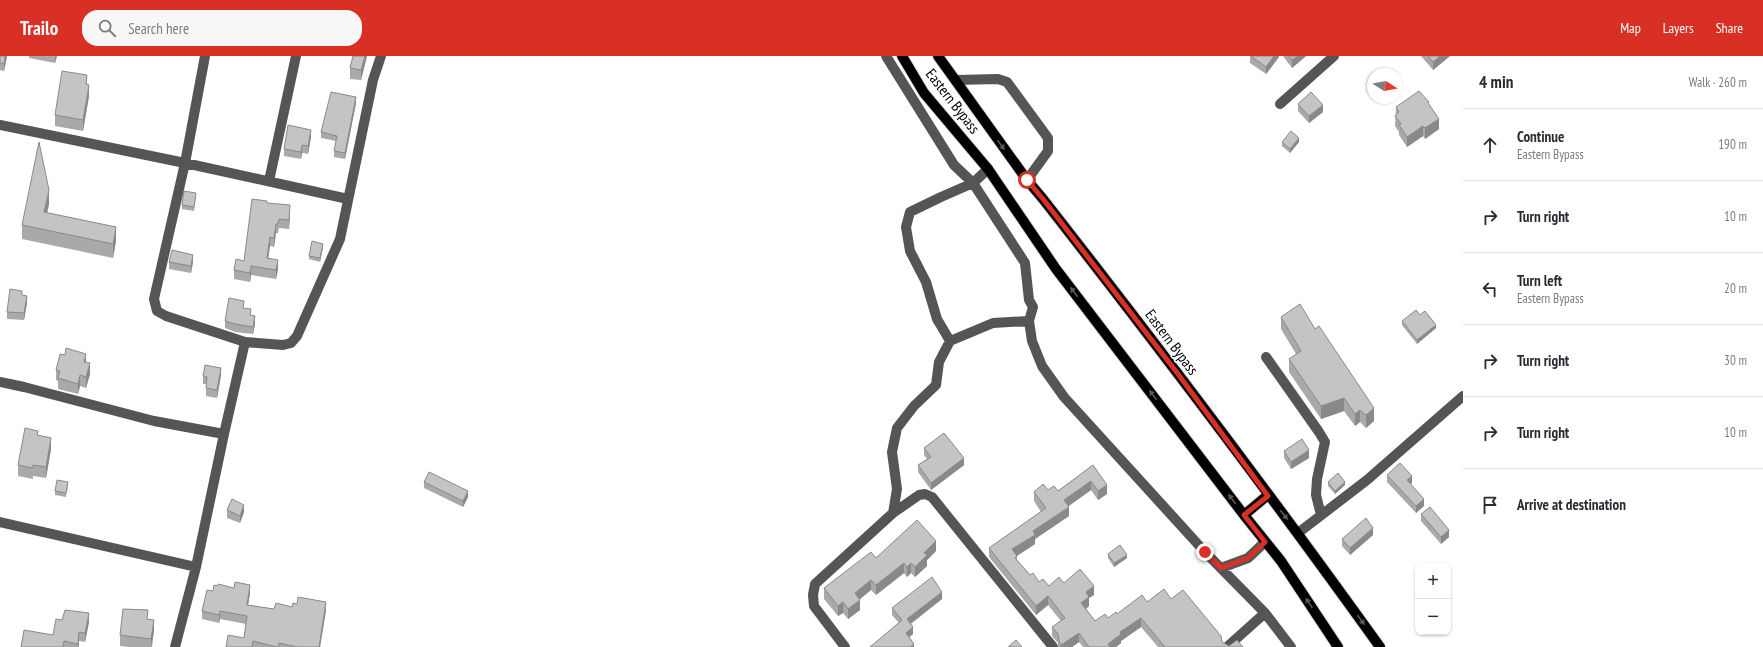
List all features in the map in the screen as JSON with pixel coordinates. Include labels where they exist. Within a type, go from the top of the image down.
[{"type":"main road","name":"Eastern Bypass","points":[[902,56],[924,93],[988,169],[1056,269],[1244,515],[1282,562],[1338,647]]},
{"type":"main road","name":"Eastern Bypass","points":[[938,56],[1027,180],[1173,368],[1268,496],[1298,533],[1380,647]]},
{"type":"main road","points":[[1244,515],[1268,496]]},
{"type":"street","points":[[205,56],[185,163],[154,299],[157,311],[166,316],[245,342],[283,345],[291,343],[297,336],[340,239],[372,80],[381,56]]},
{"type":"street","points":[[269,182],[296,56]]},
{"type":"street","points":[[886,56],[954,165],[972,183],[1025,263],[1029,300],[1033,307],[1029,321],[1032,341],[1042,366],[1064,397],[1221,568],[1265,613],[1291,647]]},
{"type":"street","points":[[1280,104],[1334,56]]},
{"type":"street","points":[[956,80],[998,79],[1007,82],[1048,138],[1048,151],[1027,180]]},
{"type":"street","points":[[0,125],[185,163],[348,199]]},
{"type":"street","points":[[950,341],[937,319],[926,282],[910,251],[906,227],[910,212],[972,183],[988,169]]},
{"type":"street","points":[[893,513],[897,489],[892,452],[897,428],[914,406],[936,385],[938,362],[950,341],[993,323],[1029,321]]},
{"type":"street","points":[[175,647],[196,567],[245,342]]},
{"type":"street","points":[[1266,357],[1320,432],[1325,442],[1317,479],[1316,495],[1322,515]]},
{"type":"street","points":[[0,382],[154,420],[224,434]]},
{"type":"street","points":[[1298,533],[1367,480],[1463,396]]},
{"type":"street","points":[[845,647],[814,606],[812,595],[815,584],[893,513],[919,496],[925,494],[932,497],[1053,647]]},
{"type":"street","points":[[0,522],[196,567]]},
{"type":"street","points":[[1221,568],[1248,558],[1265,542]]},
{"type":"street","points":[[1227,647],[1265,613]]},
{"type":"building","points":[[0,56],[5,56],[4,64],[0,63]]},
{"type":"building","points":[[353,56],[365,56],[361,70],[350,68]]},
{"type":"building","points":[[1251,56],[1274,56],[1266,67]]},
{"type":"building","points":[[1289,56],[1298,56],[1292,60]]},
{"type":"building","points":[[1428,56],[1440,56],[1433,62]]},
{"type":"building","points":[[62,71],[87,75],[86,84],[89,85],[83,120],[55,115]]},
{"type":"building","points":[[1419,91],[1429,102],[1428,103],[1439,119],[1425,128],[1423,126],[1407,137],[1399,125],[1401,124],[1395,116],[1399,112],[1396,107],[1403,104],[1403,102]]},
{"type":"building","points":[[331,92],[356,97],[345,153],[334,151],[337,136],[321,132]]},
{"type":"building","points":[[1311,92],[1323,105],[1309,116],[1298,104]]},
{"type":"building","points":[[288,125],[311,130],[308,146],[302,145],[301,152],[284,149]]},
{"type":"building","points":[[1291,131],[1299,138],[1290,149],[1282,142]]},
{"type":"building","points":[[39,142],[49,190],[44,212],[116,227],[113,244],[22,225]]},
{"type":"building","points":[[184,191],[196,193],[194,207],[182,205]]},
{"type":"building","points":[[252,199],[267,201],[267,203],[290,205],[289,220],[279,219],[278,224],[276,224],[274,238],[270,237],[267,258],[278,260],[276,270],[251,266],[250,273],[234,270],[236,259],[244,261]]},
{"type":"building","points":[[312,241],[323,244],[320,258],[309,256]]},
{"type":"building","points":[[172,250],[193,255],[191,266],[169,262]]},
{"type":"building","points":[[10,289],[22,291],[22,295],[27,296],[24,313],[7,312]]},
{"type":"building","points":[[229,298],[244,301],[243,308],[251,309],[250,315],[255,316],[253,327],[225,321]]},
{"type":"building","points":[[1300,304],[1315,329],[1319,326],[1374,408],[1366,415],[1360,410],[1355,414],[1344,398],[1321,406],[1289,359],[1301,351],[1281,317]]},
{"type":"building","points":[[1416,310],[1420,315],[1425,311],[1436,325],[1417,340],[1402,321]]},
{"type":"building","points":[[66,348],[86,354],[84,362],[90,363],[86,377],[80,375],[78,384],[58,378],[60,371],[56,370],[60,354],[65,355]]},
{"type":"building","points":[[205,365],[221,368],[217,390],[206,388],[207,377],[203,376]]},
{"type":"building","points":[[25,428],[38,431],[37,435],[51,438],[46,467],[33,465],[33,468],[18,465]]},
{"type":"building","points":[[944,433],[964,458],[931,483],[918,465],[931,457],[924,448]]},
{"type":"building","points":[[1302,439],[1309,450],[1291,462],[1284,451]]},
{"type":"building","points":[[1400,463],[1412,476],[1407,480],[1424,499],[1416,506],[1387,475]]},
{"type":"building","points":[[1093,465],[1107,485],[1098,491],[1091,481],[1064,500],[1069,507],[1033,531],[1035,535],[1012,549],[1017,556],[1015,558],[1030,575],[1033,573],[1039,582],[1043,579],[1049,586],[1059,577],[1064,583],[1080,569],[1094,586],[1086,592],[1089,597],[1081,603],[1095,621],[1105,614],[1108,618],[1116,612],[1117,614],[1142,595],[1147,602],[1164,589],[1171,599],[1183,590],[1221,636],[1222,642],[1229,646],[1237,640],[1243,647],[1165,647],[1141,618],[1120,632],[1121,634],[1108,644],[1110,647],[1089,647],[1079,633],[1061,645],[1058,634],[1052,627],[1065,618],[1048,596],[1036,606],[989,548],[1046,508],[1034,492],[1043,484],[1048,490],[1054,486],[1058,491]]},
{"type":"building","points":[[429,472],[468,491],[463,501],[424,482]]},
{"type":"building","points":[[1338,473],[1345,482],[1335,491],[1328,482]]},
{"type":"building","points":[[57,480],[68,482],[66,493],[55,491]]},
{"type":"building","points":[[232,499],[244,505],[240,516],[227,510]]},
{"type":"building","points":[[1430,507],[1449,530],[1441,537],[1421,514]]},
{"type":"building","points":[[1366,518],[1373,528],[1350,548],[1342,539]]},
{"type":"building","points":[[917,520],[936,541],[924,553],[927,555],[915,567],[911,563],[907,567],[904,563],[876,585],[871,580],[855,593],[860,600],[848,609],[843,602],[838,606],[824,588],[871,552],[876,558]]},
{"type":"building","points":[[1120,545],[1127,555],[1114,563],[1108,554]]},
{"type":"building","points":[[932,577],[942,592],[907,619],[913,627],[906,633],[914,644],[910,647],[870,647],[902,620],[892,608]]},
{"type":"building","points":[[235,582],[250,585],[247,605],[274,609],[276,603],[292,607],[293,603],[297,604],[298,597],[326,602],[319,647],[297,647],[279,643],[277,647],[253,641],[252,647],[226,647],[228,635],[244,638],[247,616],[220,611],[219,615],[202,611],[207,590],[213,591],[214,585],[217,586],[218,584],[234,588]]},
{"type":"building","points":[[123,609],[148,610],[147,619],[154,620],[151,639],[120,635]]},
{"type":"building","points":[[65,610],[89,613],[85,633],[79,632],[78,644],[64,641],[63,647],[21,647],[24,630],[53,635],[56,619],[62,620]]},
{"type":"building","points":[[1016,640],[1022,647],[1008,647]]},
{"type":"route","points":[[1027,180],[1089,257],[1268,496],[1244,515],[1265,542],[1248,558],[1221,568],[1205,552]]}]
